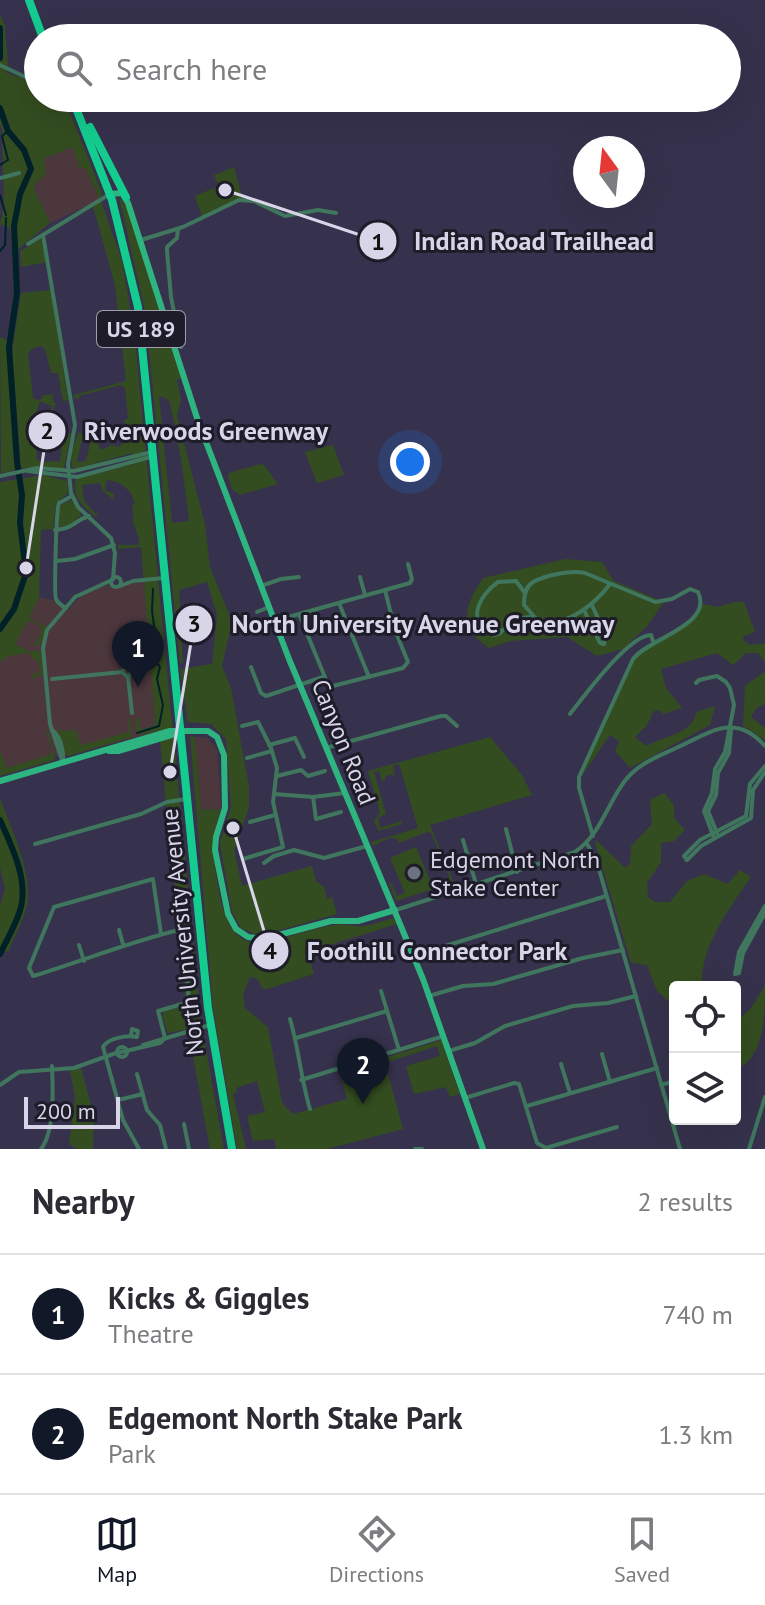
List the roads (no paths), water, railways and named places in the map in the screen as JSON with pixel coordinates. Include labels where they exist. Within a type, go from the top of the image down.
[{"type":"highway","points":[[29,1],[38,24]]},
{"type":"highway","name":"North University Avenue","points":[[78,112],[110,194],[138,307],[210,1025],[232,1149]]},
{"type":"highway","points":[[79,112],[126,197]]},
{"type":"main road","points":[[110,194],[120,192],[126,197]]},
{"type":"main road","name":"Canyon Road","points":[[126,197],[190,398],[274,621],[429,996],[483,1149]]},
{"type":"main road","points":[[0,781],[170,731],[208,731],[217,737],[222,747],[226,803],[216,837],[216,854],[229,917],[236,929],[260,940],[331,921],[358,921],[395,910]]},
{"type":"street","points":[[2,66],[24,76]]},
{"type":"street","points":[[0,178],[19,173]]},
{"type":"street","points":[[28,244],[110,194]]},
{"type":"street","points":[[141,240],[178,229],[239,200],[254,201],[285,216],[318,210],[336,213]]},
{"type":"street","points":[[178,229],[177,238],[167,247],[167,251],[171,297],[181,347]]},
{"type":"street","points":[[43,235],[75,425],[69,450],[72,496],[108,534],[114,545],[115,580],[120,586],[133,581]]},
{"type":"street","points":[[0,476],[28,471],[69,474],[143,452],[154,452]]},
{"type":"street","points":[[66,608],[55,595],[55,530],[59,503],[72,496]]},
{"type":"street","points":[[80,520],[82,510]]},
{"type":"street","points":[[55,530],[73,527],[89,516]]},
{"type":"street","points":[[57,561],[75,559],[114,545]]},
{"type":"street","points":[[274,621],[410,583],[412,579],[408,564]]},
{"type":"street","points":[[532,617],[514,619],[494,635],[487,633],[479,620],[478,602],[500,581],[533,583],[573,572],[585,573],[655,602],[672,599],[687,589],[698,592],[701,602],[695,616],[639,651],[633,659],[579,777],[579,788],[593,836]]},
{"type":"street","points":[[63,763],[52,730],[43,641],[47,630],[81,593],[115,580],[166,577]]},
{"type":"street","points":[[261,586],[299,577]]},
{"type":"street","points":[[360,577],[365,595]]},
{"type":"street","points":[[516,581],[525,593]]},
{"type":"street","points":[[533,583],[525,593],[524,605],[540,622],[552,622],[584,610],[610,584]]},
{"type":"street","points":[[299,614],[329,687],[403,668],[408,665],[385,590]]},
{"type":"street","points":[[339,603],[369,677]]},
{"type":"street","points":[[584,610],[600,643],[604,644],[605,634],[592,605]]},
{"type":"street","points":[[257,612],[269,607]]},
{"type":"street","points":[[570,714],[613,660],[648,634],[653,636],[652,643]]},
{"type":"street","points":[[124,643],[127,666],[133,671],[128,677]]},
{"type":"street","points":[[52,679],[122,672],[127,666]]},
{"type":"street","points":[[251,667],[261,693],[266,696],[324,677]]},
{"type":"street","points":[[122,672],[128,677],[132,713]]},
{"type":"street","points":[[696,683],[717,676],[726,682],[733,696],[729,753],[718,773],[716,795],[708,811],[715,835]]},
{"type":"street","points":[[326,748],[441,716],[446,716],[457,726]]},
{"type":"street","points":[[242,726],[258,722],[272,751],[277,776],[275,815],[283,848],[243,859]]},
{"type":"street","points":[[395,910],[568,856],[587,844],[624,782],[635,770],[701,733],[731,727],[751,733],[765,746]]},
{"type":"street","points":[[269,745],[295,738],[304,757]]},
{"type":"street","points":[[247,758],[272,751]]},
{"type":"street","points":[[765,766],[750,784],[746,816],[715,835],[687,860],[684,859],[693,846],[715,835],[751,818],[753,790],[765,772]]},
{"type":"street","points":[[277,776],[301,770],[308,776],[325,771]]},
{"type":"street","points":[[274,794],[313,797],[344,790]]},
{"type":"street","points":[[313,797],[316,819],[341,812]]},
{"type":"street","points":[[35,844],[141,814],[167,802],[188,799]]},
{"type":"street","points":[[250,822],[275,815]]},
{"type":"street","points":[[506,829],[517,872]]},
{"type":"street","points":[[463,840],[477,885]]},
{"type":"street","points":[[587,844],[595,856],[680,1149]]},
{"type":"street","points":[[264,863],[274,856],[294,850],[321,858],[367,846]]},
{"type":"street","points":[[161,934],[153,879],[55,906],[29,968],[33,976],[84,961],[123,944],[183,929],[189,1002],[158,1011],[165,1038]]},
{"type":"street","points":[[413,956],[607,896]]},
{"type":"street","points":[[765,906],[739,952],[735,974],[739,973],[743,953],[765,913]]},
{"type":"street","points":[[119,930],[123,944]]},
{"type":"street","points":[[79,945],[84,961]]},
{"type":"street","points":[[429,996],[463,986],[493,984],[623,950]]},
{"type":"street","points":[[381,991],[399,1050]]},
{"type":"street","points":[[449,1051],[475,1043],[505,1026],[573,1006],[608,1003],[636,996]]},
{"type":"street","points":[[296,1038],[387,1011]]},
{"type":"street","points":[[290,1019],[296,1038],[301,1080],[310,1109]]},
{"type":"street","points":[[0,1085],[19,1072],[74,1068],[118,1054],[118,1048],[123,1046],[127,1051],[210,1025]]},
{"type":"street","points":[[131,1035],[103,1043],[123,1120],[139,1149]]},
{"type":"street","points":[[301,1080],[444,1036]]},
{"type":"street","points":[[602,1054],[610,1082]]},
{"type":"street","points":[[561,1064],[570,1093]]},
{"type":"street","points":[[41,1149],[46,1142],[53,1102],[52,1068]]},
{"type":"street","points":[[527,1106],[657,1068]]},
{"type":"street","points":[[137,1074],[150,1114],[160,1125],[166,1149]]},
{"type":"street","points":[[465,1098],[517,1083],[521,1086],[537,1143],[541,1147],[617,1127]]},
{"type":"street","points":[[661,1085],[669,1083]]},
{"type":"street","points":[[117,1100],[143,1094]]},
{"type":"street","points":[[749,1149],[765,1097]]},
{"type":"street","points":[[184,1124],[189,1149]]},
{"type":"street","points":[[569,1141],[571,1149]]},
{"type":"street","points":[[415,1149],[422,1149]]},
{"type":"waterway","points":[[0,28],[0,58]]},
{"type":"waterway","points":[[0,108],[8,131],[24,150],[31,169],[20,194],[14,226],[17,293],[9,347],[26,573],[14,609],[0,629]]},
{"type":"waterway","points":[[0,165],[8,160],[2,136],[8,131]]},
{"type":"waterway","points":[[0,195],[6,215]]},
{"type":"waterway","points":[[0,251],[5,245],[6,218]]},
{"type":"waterway","points":[[137,733],[159,726],[163,705],[157,679],[160,667],[155,660],[158,654],[152,611],[153,589]]},
{"type":"waterway","points":[[0,820],[17,862],[23,896],[17,919],[0,954]]},
{"type":"place","name":"Indian Road Trailhead","points":[[225,190]]},
{"type":"place","name":"Riverwoods Greenway","points":[[26,568]]},
{"type":"place","name":"Kicks & Giggles","points":[[138,687]]},
{"type":"place","name":"North University Avenue Greenway","points":[[170,772]]},
{"type":"place","name":"Foothill Connector Park","points":[[233,828]]},
{"type":"place","name":"Edgemont North Stake Center","points":[[414,873]]},
{"type":"place","name":"Edgemont North Stake Park","points":[[363,1104]]}]
